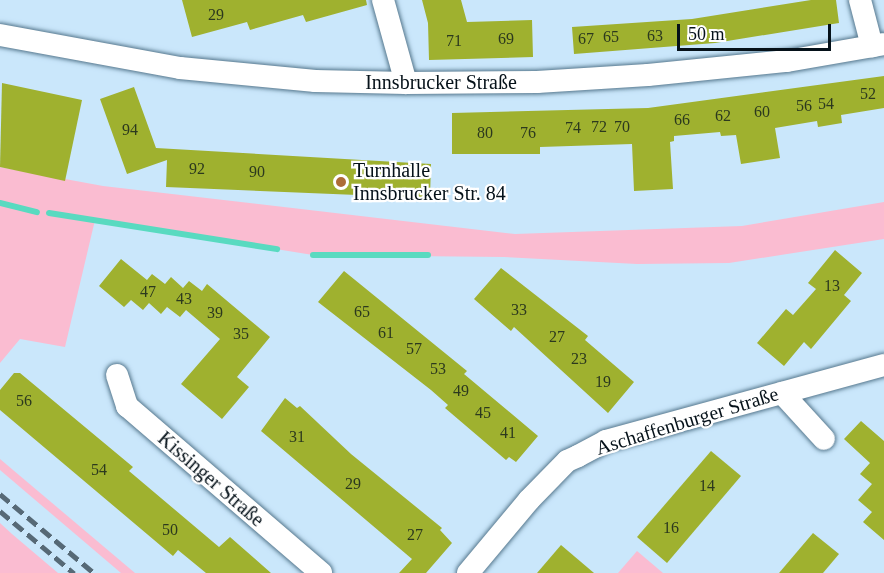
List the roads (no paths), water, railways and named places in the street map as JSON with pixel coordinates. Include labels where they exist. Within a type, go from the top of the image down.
[{"type":"street","points":[[383,0],[406,83]]},
{"type":"street","points":[[860,0],[878,45]]},
{"type":"street","name":"Innsbrucker Straße","points":[[0,35],[180,68],[315,81],[406,83],[537,82],[648,75],[787,61],[878,45]]},
{"type":"street","name":"Aschaffenburger Straße","points":[[468,573],[567,461],[606,441],[884,364]]},
{"type":"street","name":"Kissinger Straße","points":[[117,375],[127,406],[321,573]]},
{"type":"street","points":[[782,393],[824,439]]},
{"type":"waterway","points":[[0,203],[37,212]]},
{"type":"waterway","points":[[49,213],[277,249]]},
{"type":"waterway","points":[[313,255],[428,255]]},
{"type":"railway","points":[[0,494],[94,573]]},
{"type":"railway","points":[[0,511],[74,573]]},
{"type":"place","name":"Turnhalle Innsbrucker Str. 84","points":[[341,182]]}]
